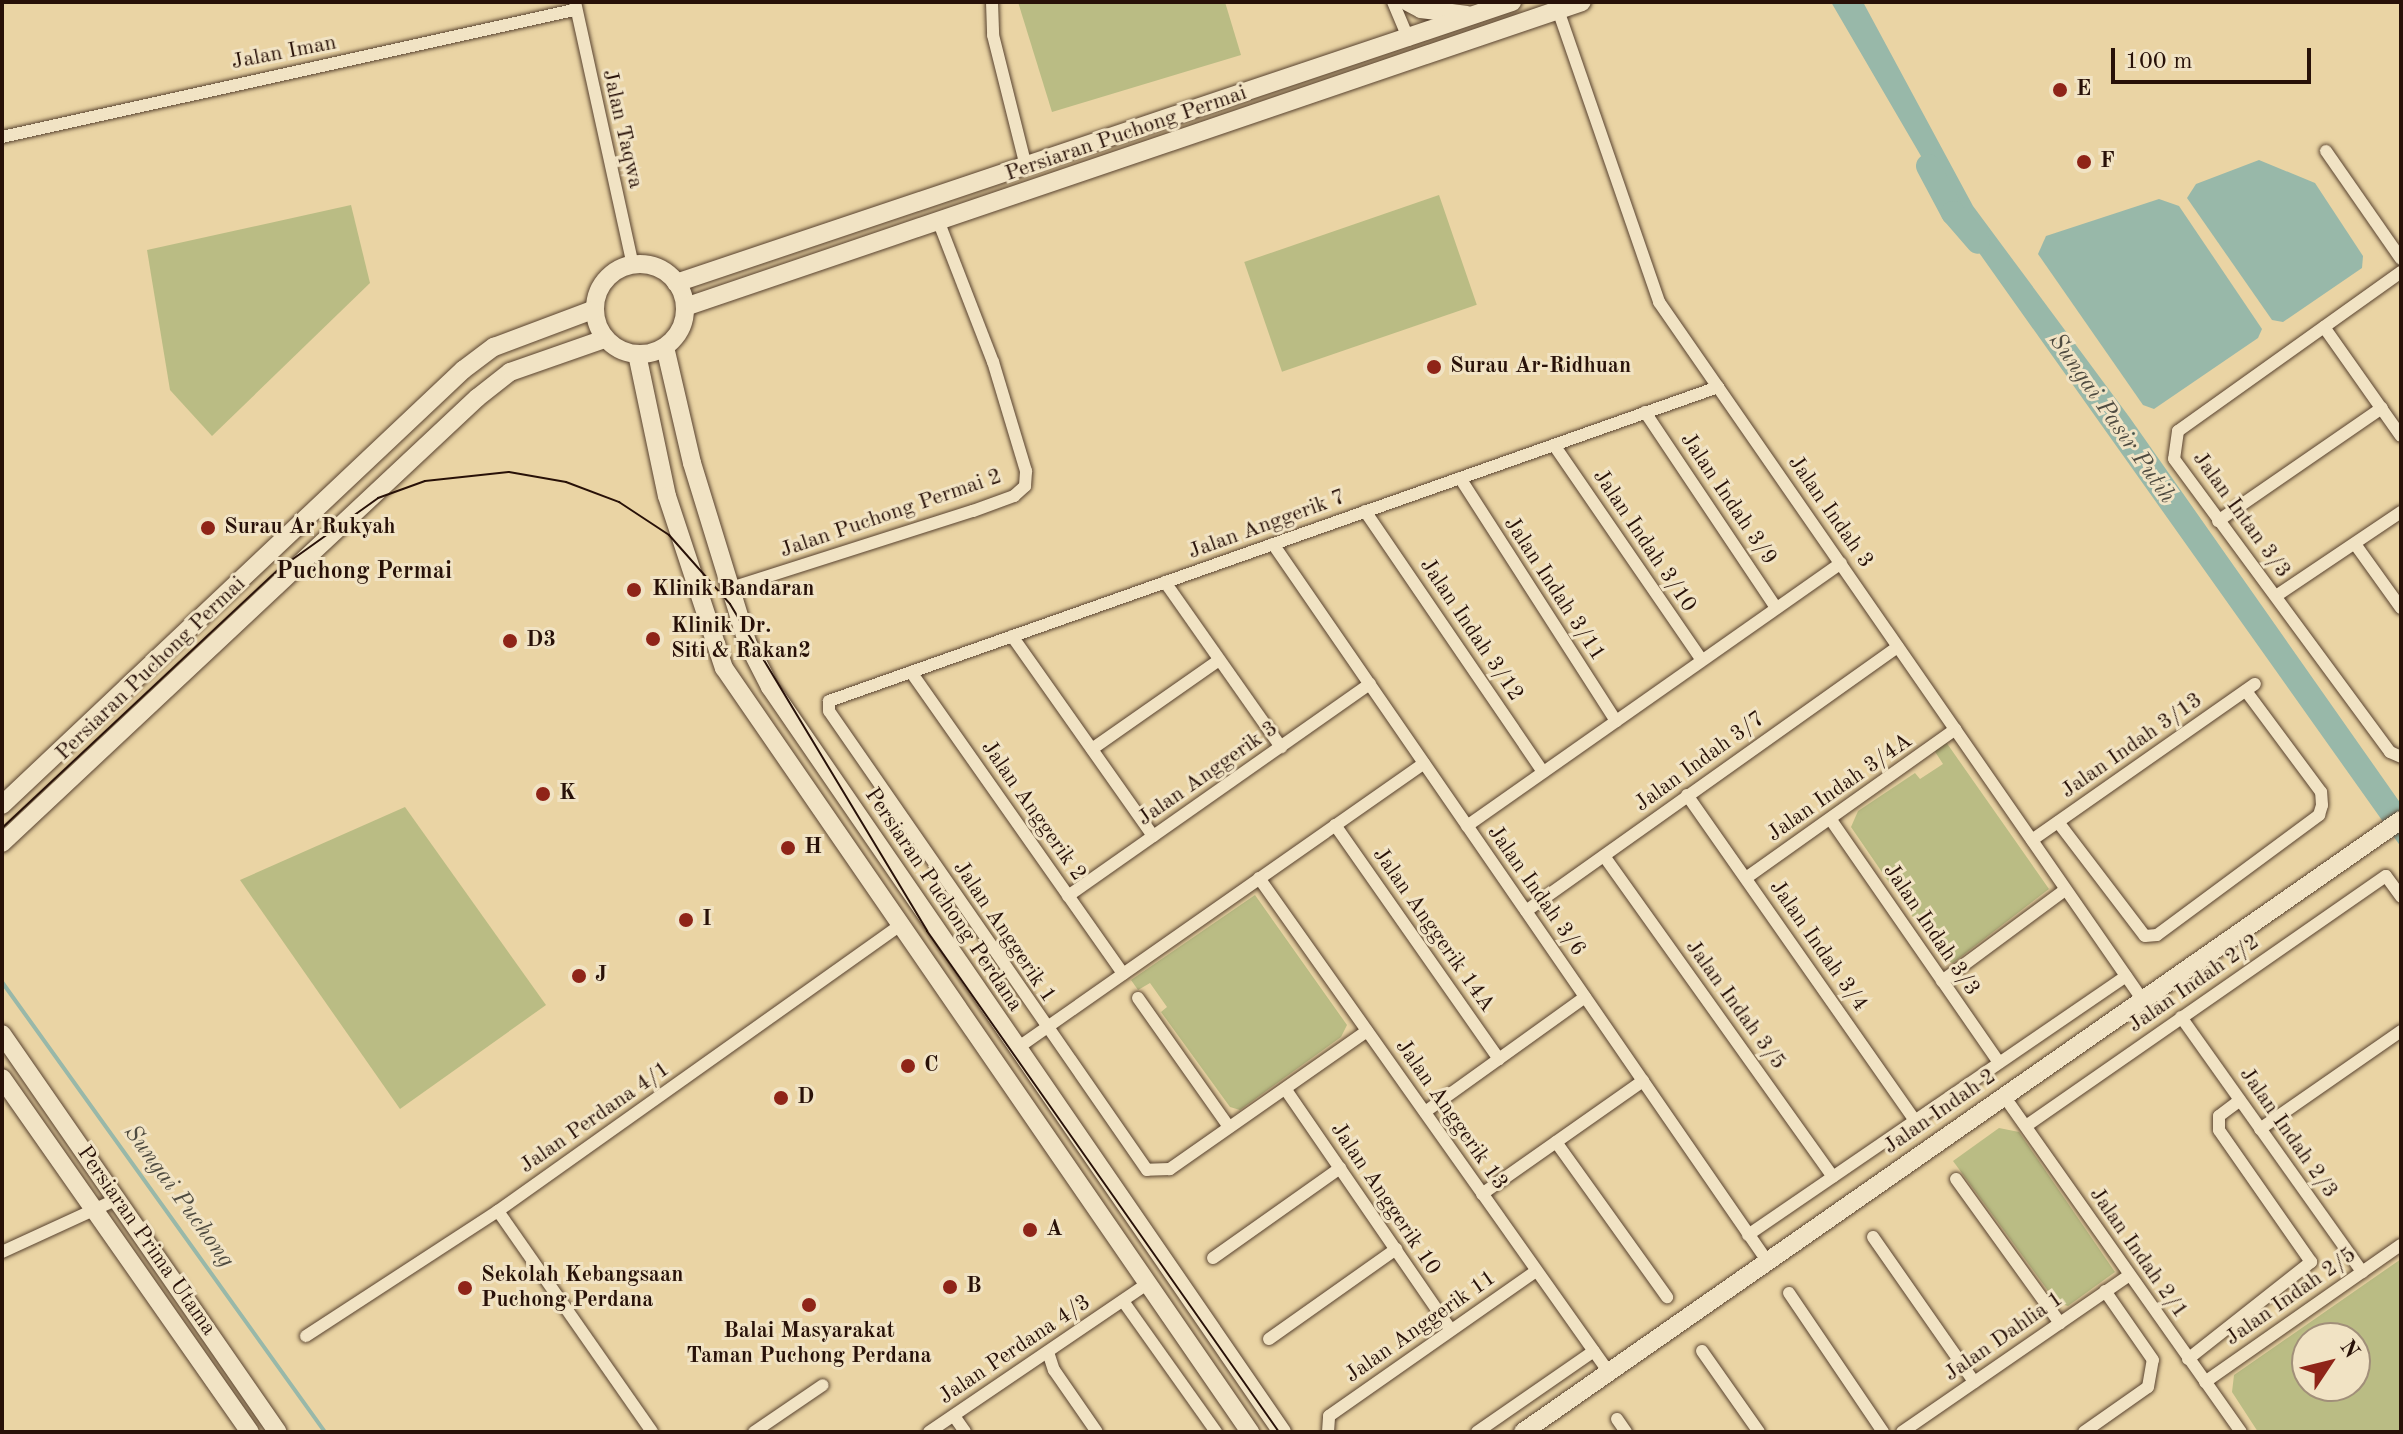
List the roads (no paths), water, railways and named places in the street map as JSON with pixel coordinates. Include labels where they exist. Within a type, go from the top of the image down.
[{"type":"main road","points":[[1408,2],[1421,9],[1478,13],[1523,5],[1560,6]]},
{"type":"main road","name":"Persiaran Puchong Permai","points":[[676,283],[1409,40],[1512,2]]},
{"type":"main road","name":"Persiaran Puchong Permai","points":[[685,307],[1373,74],[1560,6],[1582,2]]},
{"type":"main road","points":[[1373,74],[1409,40],[1476,38]]},
{"type":"main road","points":[[633,265],[657,268],[676,283],[685,307],[680,330],[665,347],[637,354],[604,339],[595,309],[602,285],[633,265]]},
{"type":"main road","name":"Persiaran Puchong Permai","points":[[2,805],[463,370],[494,347],[595,309]]},
{"type":"main road","name":"Persiaran Puchong Permai","points":[[2,843],[477,398],[510,372],[604,339]]},
{"type":"main road","name":"Persiaran Puchong Perdana","points":[[665,347],[692,463],[747,642],[770,687],[1282,1432]]},
{"type":"main road","points":[[637,354],[667,496],[724,668],[1250,1432]]},
{"type":"main road","name":"Jalan Indah 2","points":[[1523,1432],[2401,820]]},
{"type":"main road","name":"Persiaran Prima Utama","points":[[2,1034],[278,1432]]},
{"type":"main road","name":"Persiaran Prima Utama","points":[[3,1082],[250,1432]]},
{"type":"street","points":[[992,2],[993,35],[1026,166]]},
{"type":"street","points":[[1393,2],[1409,40]]},
{"type":"street","name":"Jalan Iman","points":[[2,137],[575,6]]},
{"type":"street","name":"Jalan Taqwa","points":[[575,6],[633,265]]},
{"type":"street","name":"Jalan Indah 3","points":[[1560,6],[1659,302],[2142,999]]},
{"type":"street","points":[[2326,151],[2401,259]]},
{"type":"street","name":"Jalan Puchong Permai 2","points":[[731,588],[973,511],[1014,496],[1025,486],[1026,471],[993,362],[939,223]]},
{"type":"street","name":"Jalan Intan 3/3","points":[[2401,272],[2178,431],[2174,459],[2390,752],[2401,757]]},
{"type":"street","points":[[2324,327],[2401,436]]},
{"type":"street","name":"Jalan Anggerik 7","points":[[829,701],[1718,387]]},
{"type":"street","points":[[2218,521],[2382,408]]},
{"type":"street","name":"Jalan Indah 3/9","points":[[1645,412],[1776,608]]},
{"type":"street","name":"Jalan Indah 3/10","points":[[1554,445],[1702,660]]},
{"type":"street","name":"Jalan Indah 3/11","points":[[1460,478],[1616,721]]},
{"type":"street","name":"Jalan Indah 3/12","points":[[1365,511],[1543,772]]},
{"type":"street","points":[[2276,596],[2401,512]]},
{"type":"street","name":"Jalan Indah 3/6","points":[[1273,544],[1767,1261]]},
{"type":"street","points":[[2355,544],[2401,608]]},
{"type":"street","points":[[1467,826],[1841,563]]},
{"type":"street","points":[[1165,582],[1281,747]]},
{"type":"street","points":[[1012,636],[1153,836]]},
{"type":"street","name":"Jalan Indah 3/7","points":[[1526,911],[1898,647]]},
{"type":"street","points":[[1092,749],[1219,660]]},
{"type":"street","name":"Jalan Anggerik 2","points":[[911,672],[1123,974]]},
{"type":"street","name":"Jalan Anggerik 3","points":[[1068,896],[1370,684]]},
{"type":"street","name":"Jalan Indah 3/13","points":[[2032,840],[2250,687],[2321,792],[2319,815],[2157,935],[2145,936],[2058,822]]},
{"type":"street","name":"Jalan Anggerik 1","points":[[829,701],[829,711],[1045,1028],[1147,1170],[1160,1173],[1229,1127]]},
{"type":"street","name":"Jalan Indah 3/4A","points":[[1746,878],[1956,729]]},
{"type":"street","points":[[1016,1049],[1424,763]]},
{"type":"street","name":"Jalan Indah 3/4","points":[[1687,795],[1915,1121]]},
{"type":"street","name":"Jalan Indah 3/3","points":[[1831,820],[1999,1063]]},
{"type":"street","name":"Jalan Anggerik 14A","points":[[1335,825],[1499,1059]]},
{"type":"street","name":"Jalan Indah 3/5","points":[[1604,856],[1833,1177]]},
{"type":"street","name":"Jalan Indah 2/2","points":[[2026,1126],[2386,876],[2401,897]]},
{"type":"street","name":"Jalan Anggerik 13","points":[[1259,878],[1610,1374]]},
{"type":"street","points":[[1942,981],[2065,890]]},
{"type":"street","name":"Jalan Perdana 4/1","points":[[306,1336],[498,1211],[901,925]]},
{"type":"street","points":[[1748,1235],[2126,976]]},
{"type":"street","points":[[1425,1112],[1585,997]]},
{"type":"street","points":[[1138,998],[1229,1127],[1367,1031]]},
{"type":"street","name":"Jalan Indah 2/3","points":[[2181,1017],[2362,1272]]},
{"type":"street","points":[[2260,1129],[2401,1031]]},
{"type":"street","points":[[3,1082],[29,1074]]},
{"type":"street","points":[[1482,1194],[1643,1081]]},
{"type":"street","name":"Jalan Anggerik 10","points":[[1286,1090],[1451,1330]]},
{"type":"street","name":"Jalan Indah 2/1","points":[[2004,1096],[2128,1276],[2241,1432]]},
{"type":"street","points":[[2188,1359],[2311,1262],[2219,1130],[2219,1116],[2240,1100]]},
{"type":"street","points":[[1556,1142],[1667,1297]]},
{"type":"street","points":[[1213,1258],[1340,1168]]},
{"type":"street","points":[[1956,1179],[2060,1323]]},
{"type":"street","points":[[2,1252],[117,1199]]},
{"type":"street","points":[[498,1211],[652,1432]]},
{"type":"street","points":[[1873,1237],[1974,1382]]},
{"type":"street","name":"Jalan Indah 2/5","points":[[2205,1382],[2401,1245]]},
{"type":"street","points":[[1269,1339],[1396,1249]]},
{"type":"street","name":"Jalan Anggerik 11","points":[[1328,1432],[1329,1416],[1536,1271]]},
{"type":"street","name":"Jalan Dahlia 1","points":[[1902,1432],[2128,1276]]},
{"type":"street","name":"Jalan Perdana 4/3","points":[[929,1432],[1147,1284]]},
{"type":"street","points":[[2084,1432],[2148,1387],[2153,1360],[2105,1291]]},
{"type":"street","points":[[1789,1293],[1883,1432]]},
{"type":"street","points":[[1123,1301],[1216,1432]]},
{"type":"street","points":[[1477,1432],[1594,1351]]},
{"type":"street","points":[[1702,1351],[1759,1432]]},
{"type":"street","points":[[1048,1352],[1054,1370],[1097,1432]]},
{"type":"street","points":[[754,1432],[823,1385]]},
{"type":"street","points":[[954,1416],[965,1432]]},
{"type":"street","points":[[1617,1419],[1626,1432]]},
{"type":"water","points":[[1831,2],[1863,2],[1973,206],[2130,418],[2401,804],[2401,847],[1970,240]]},
{"type":"water","points":[[2259,160],[2315,183],[2363,256],[2362,268],[2283,322],[2272,320],[2187,198],[2196,184]]},
{"type":"water","points":[[2159,199],[2179,206],[2262,329],[2258,338],[2154,409],[2143,405],[2038,254],[2046,236]]},
{"type":"waterway","name":"Sungai Pasir Putih","points":[[1928,166],[1953,213],[1978,242]]},
{"type":"waterway","name":"Sungai Puchong","points":[[2,982],[325,1432]]},
{"type":"tram line","points":[[2,828],[279,569],[378,498],[425,481],[509,472],[566,482],[619,502],[669,535],[730,604],[927,931],[1279,1432]]},
{"type":"place","name":"E","points":[[2060,90]]},
{"type":"place","name":"F","points":[[2084,162]]},
{"type":"place","name":"Surau Ar-Ridhuan","points":[[1434,367]]},
{"type":"place","name":"Surau Ar Rukyah","points":[[208,528]]},
{"type":"place","name":"Klinik Bandaran","points":[[634,590]]},
{"type":"place","name":"Klinik Dr. Siti & Rakan2","points":[[653,639]]},
{"type":"place","name":"D3","points":[[510,641]]},
{"type":"place","name":"K","points":[[543,794]]},
{"type":"place","name":"H","points":[[788,848]]},
{"type":"place","name":"I","points":[[686,920]]},
{"type":"place","name":"J","points":[[579,976]]},
{"type":"place","name":"C","points":[[908,1066]]},
{"type":"place","name":"D","points":[[781,1098]]},
{"type":"place","name":"A","points":[[1030,1230]]},
{"type":"place","name":"B","points":[[950,1287]]},
{"type":"place","name":"Sekolah Kebangsaan Puchong Perdana","points":[[465,1288]]},
{"type":"place","name":"Balai Masyarakat Taman Puchong Perdana","points":[[809,1305]]},
{"type":"district","name":"Puchong Permai","points":[[364,573]]}]
